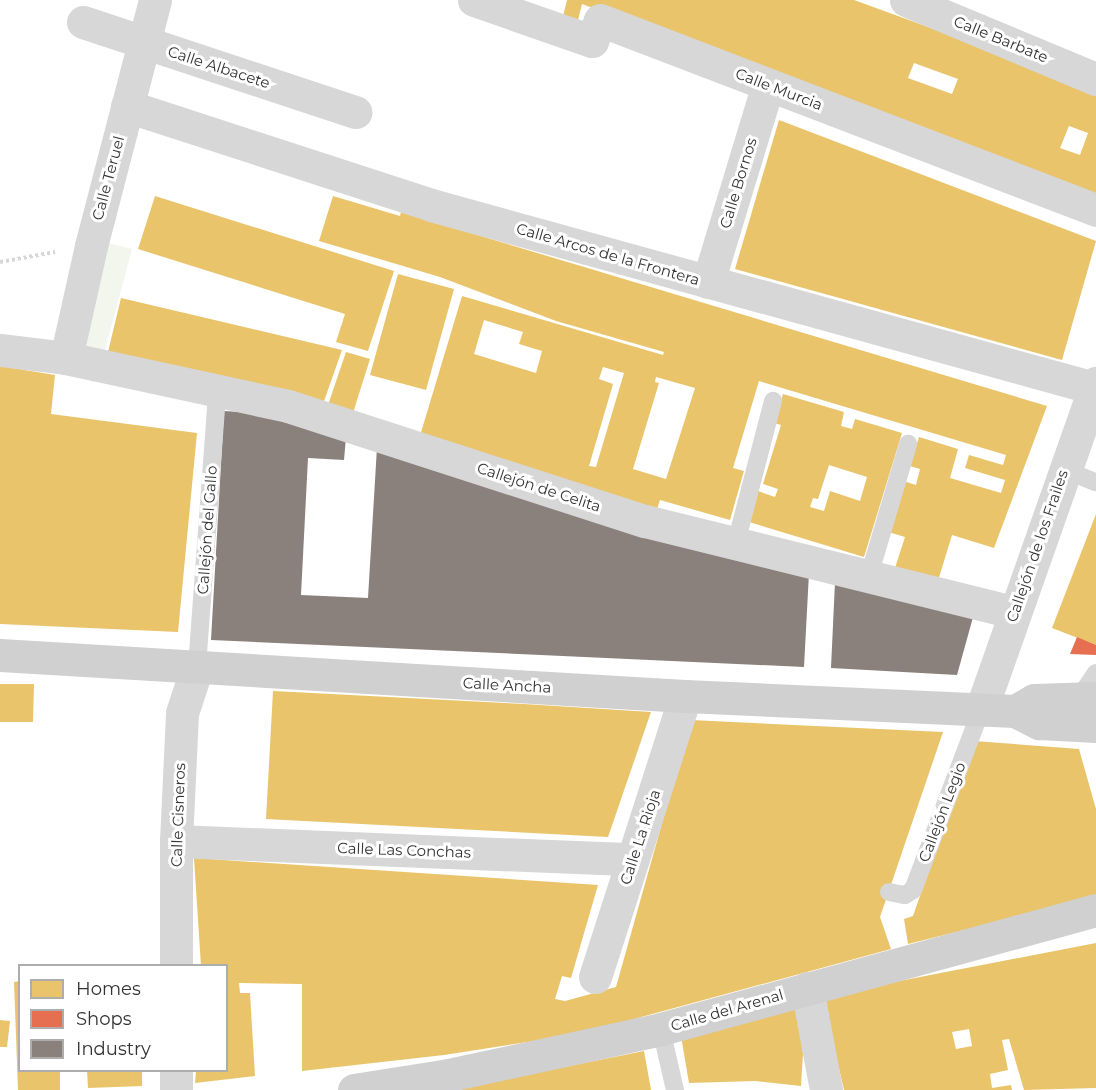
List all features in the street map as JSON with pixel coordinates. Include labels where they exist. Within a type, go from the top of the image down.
[{"type":"main road","name":"Calle Ancha","points":[[0,655],[685,696],[1015,711]]},
{"type":"main road","points":[[1015,711],[1034,700],[1090,690]]},
{"type":"main road","points":[[1015,711],[1039,723],[1096,726]]},
{"type":"main road","name":"Calle del Arenal","points":[[354,1090],[449,1075],[661,1029],[1096,910]]},
{"type":"street","name":"Calle Teruel","points":[[66,358],[91,246],[155,0]]},
{"type":"street","name":"Calle Murcia","points":[[474,0],[592,41],[600,20],[1096,210]]},
{"type":"street","name":"Calle Barbate","points":[[906,0],[1096,79]]},
{"type":"street","name":"Calle Albacete","points":[[83,22],[355,112]]},
{"type":"street","name":"Calle Bornos","points":[[708,282],[768,85]]},
{"type":"street","name":"Calle Arcos de la Frontera","points":[[127,106],[431,205],[1095,386]]},
{"type":"street","name":"Callejón de Celita","points":[[0,350],[66,358],[218,394],[288,406],[645,521],[1013,612]]},
{"type":"street","name":"Callejón de los Frailes","points":[[981,710],[1063,469],[1095,386]]},
{"type":"street","name":"Calle Cisneros","points":[[176,964],[176,841],[182,713],[197,667]]},
{"type":"street","name":"Calle La Rioja","points":[[595,977],[685,696]]},
{"type":"street","name":"Calle Las Conchas","points":[[176,841],[633,858]]},
{"type":"street","points":[[807,988],[826,1090]]},
{"type":"street","points":[[176,1072],[176,1090]]},
{"type":"lane","name":"Callejón del Gallo","points":[[197,667],[218,394]]},
{"type":"lane","points":[[736,543],[773,401]]},
{"type":"lane","points":[[869,576],[908,444]]},
{"type":"lane","points":[[1063,469],[1096,482]]},
{"type":"lane","name":"Callejón Legio","points":[[889,892],[905,895],[913,890],[981,710]]},
{"type":"lane","points":[[661,1029],[675,1090]]},
{"type":"path","points":[[0,262],[91,246]]},
{"type":"shaded area","points":[[104,242],[132,249],[104,354],[77,347]]},
{"type":"building: Homes","points":[[567,0],[854,0],[1096,92],[1096,197],[582,4],[578,20],[563,16]],"holes":[[[914,63],[958,79],[952,94],[908,78]],[[1069,126],[1088,133],[1080,155],[1060,148]]]},
{"type":"building: Homes","points":[[779,120],[1096,241],[1062,360],[735,269]]},
{"type":"building: Homes","points":[[155,196],[394,271],[368,351],[336,342],[345,314],[138,249]]},
{"type":"building: Homes","points":[[333,196],[400,216],[401,212],[1047,406],[994,548],[952,535],[937,584],[894,571],[905,537],[885,531],[900,480],[916,485],[920,469],[910,466],[919,437],[958,449],[950,478],[1001,493],[1005,480],[965,468],[969,455],[1003,465],[1006,455],[759,381],[733,468],[744,471],[730,520],[660,500],[657,509],[419,439],[462,296],[663,355],[664,352],[556,321],[440,277],[319,241]],"holes":[[[484,320],[523,332],[519,344],[542,351],[536,373],[474,354]],[[603,367],[624,373],[596,467],[589,466],[613,384],[599,379]],[[656,377],[695,388],[666,479],[633,469],[659,383],[655,382]]]},
{"type":"building: Homes","points":[[398,274],[454,289],[426,390],[370,375]]},
{"type":"building: Homes","points":[[121,298],[342,350],[323,404],[108,352]]},
{"type":"building: Homes","points":[[346,352],[370,359],[352,416],[327,408]]},
{"type":"building: Homes","points":[[0,366],[55,375],[51,414],[197,433],[178,632],[0,624]]},
{"type":"building: Homes","points":[[783,394],[844,412],[841,426],[852,429],[855,419],[902,433],[864,557],[749,522],[758,491],[775,497],[778,489],[763,484],[781,425],[774,423]],"holes":[[[829,465],[867,477],[860,501],[830,491],[824,511],[810,507],[813,498],[818,499]]]},
{"type":"building: Homes","points":[[1096,514],[1096,645],[1052,628]]},
{"type":"building: Homes","points":[[0,684],[34,684],[33,722],[0,722]]},
{"type":"building: Homes","points":[[273,691],[651,712],[608,837],[266,819]]},
{"type":"building: Homes","points":[[691,720],[943,732],[880,917],[891,949],[579,1034],[444,1055],[302,1071],[302,984],[239,983],[240,993],[250,993],[255,1076],[195,1083],[196,1072],[228,1072],[228,964],[201,964],[194,858],[598,885],[571,978],[562,976],[555,999],[565,1001],[616,987]]},
{"type":"building: Homes","points":[[974,741],[1079,749],[1096,809],[1096,897],[908,944],[904,919],[913,916]]},
{"type":"building: Homes","points":[[1096,943],[1096,1088],[1024,1090],[1009,1039],[1002,1040],[1008,1070],[990,1074],[992,1088],[1011,1085],[1012,1090],[844,1090],[822,996]],"holes":[[[969,1029],[972,1046],[956,1049],[952,1032]]]},
{"type":"building: Homes","points":[[18,981],[18,1072],[60,1072],[60,1090],[18,1090],[14,982]]},
{"type":"building: Homes","points":[[795,1003],[803,1053],[801,1086],[755,1081],[689,1083],[681,1036]]},
{"type":"building: Homes","points":[[0,1020],[10,1021],[7,1047],[0,1047]]},
{"type":"building: Homes","points":[[644,1051],[651,1090],[455,1090],[455,1089]]},
{"type":"building: Homes","points":[[87,1072],[142,1072],[142,1086],[88,1088]]},
{"type":"building: Shops","points":[[1077,637],[1096,645],[1096,655],[1070,654]]},
{"type":"building: Industry","points":[[224,411],[286,415],[346,437],[344,460],[308,458],[301,595],[368,598],[377,447],[809,573],[804,667],[211,640]]},
{"type":"building: Industry","points":[[835,582],[975,610],[957,675],[831,668]]}]
